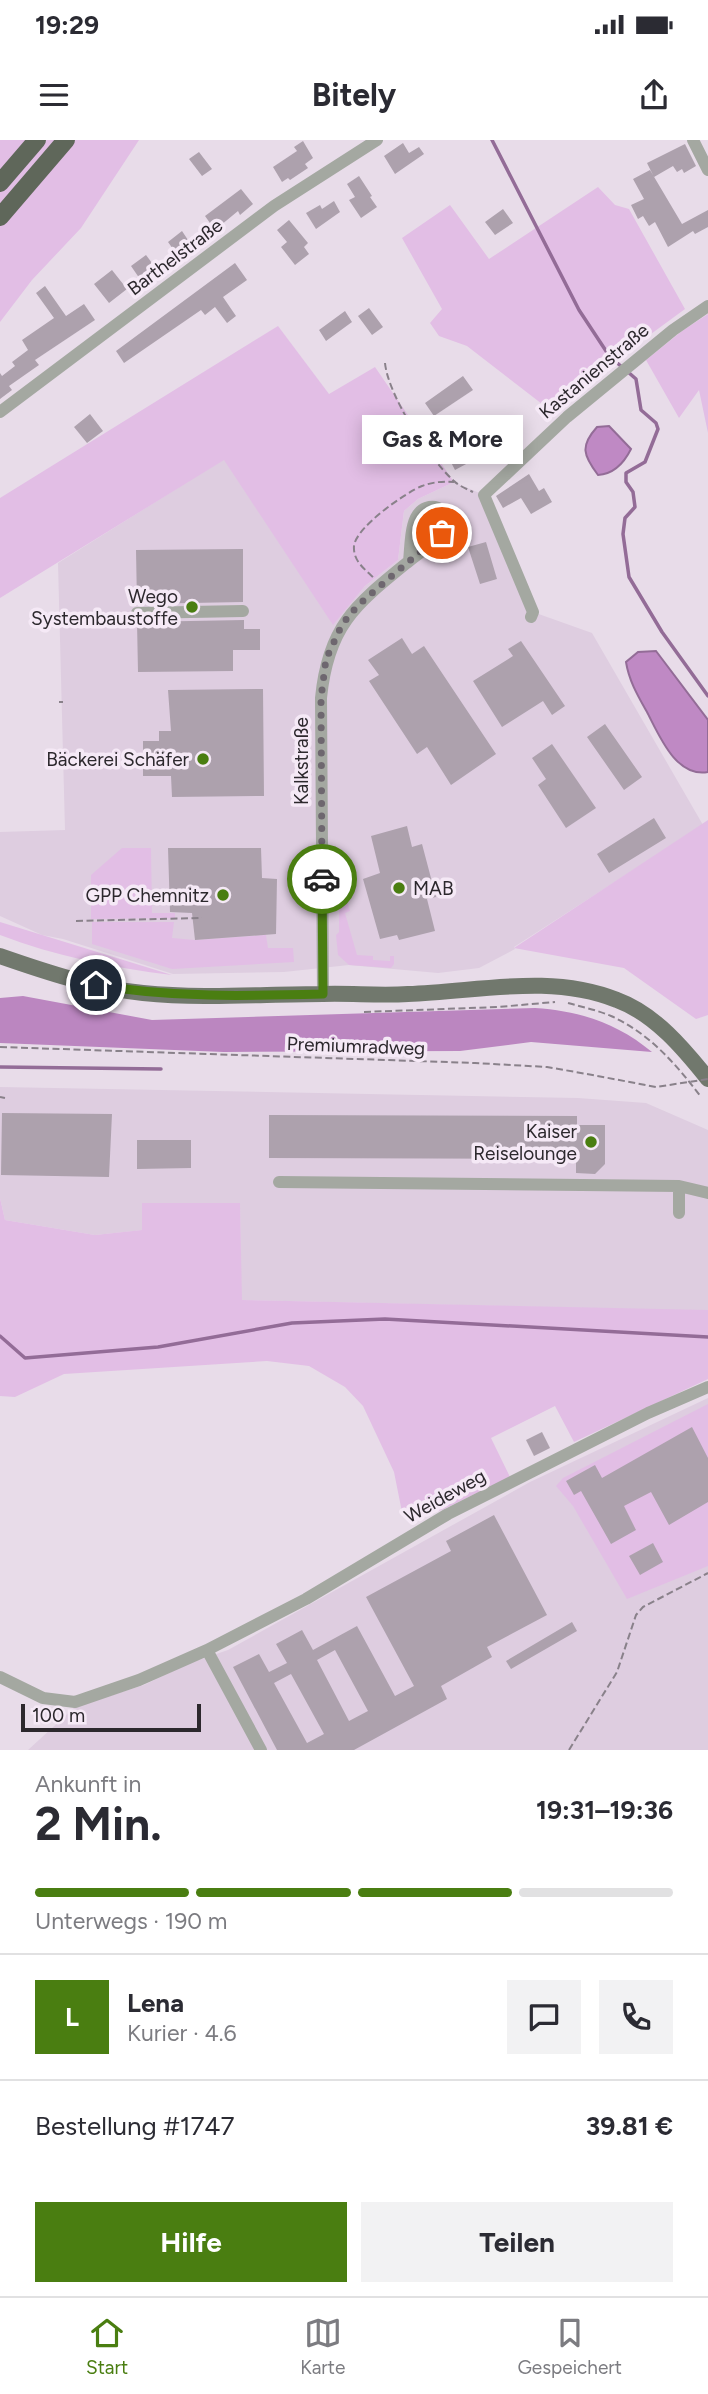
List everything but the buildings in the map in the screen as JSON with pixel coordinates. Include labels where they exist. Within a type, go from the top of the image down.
[{"type":"highway","points":[[0,183],[37,140]]},
{"type":"highway","points":[[0,217],[66,140]]},
{"type":"main road","points":[[0,956],[96,985],[141,993],[190,996],[404,995],[548,984],[619,1000],[669,1034],[708,1079]]},
{"type":"street","name":"Barthelstraße","points":[[0,412],[274,206],[377,140]]},
{"type":"street","points":[[693,140],[708,170]]},
{"type":"street","name":"Kastanienstraße","points":[[484,495],[567,417],[674,330],[708,306]]},
{"type":"street","points":[[484,495],[533,612],[531,617]]},
{"type":"street","name":"Kalkstraße","points":[[323,994],[321,856],[323,677],[326,659],[349,615],[409,561]]},
{"type":"street","points":[[137,613],[243,611]]},
{"type":"street","points":[[279,1182],[679,1186],[708,1193]]},
{"type":"street","points":[[679,1186],[679,1213]]},
{"type":"street","name":"Weideweg","points":[[0,1677],[43,1699],[75,1702],[139,1680],[207,1650],[306,1599],[447,1514],[648,1413],[707,1390]]},
{"type":"street","points":[[207,1650],[261,1750]]},
{"type":"path","points":[[385,363],[388,382],[400,407],[454,482]]},
{"type":"path","points":[[382,584],[359,565],[355,555],[354,543],[362,529],[411,491],[441,481],[454,482],[484,495]]},
{"type":"path","points":[[76,920],[202,918]]},
{"type":"path","points":[[364,1012],[564,1002],[609,1015],[642,1033],[676,1064],[701,1097]]},
{"type":"path","name":"Premiumradweg","points":[[0,1047],[547,1067],[656,1087],[708,1079]]},
{"type":"path","points":[[0,1097],[5,1098]]},
{"type":"path","points":[[569,1750],[617,1672],[636,1615],[643,1607],[708,1573]]},
{"type":"shaded area","points":[[0,140],[139,140],[81,228],[32,280],[0,322]]},
{"type":"shaded area","points":[[598,187],[615,205],[629,209],[685,309],[640,342],[555,414],[467,346],[439,336],[430,323],[442,309],[402,238],[450,205],[489,259]]},
{"type":"shaded area","points":[[708,314],[708,433],[699,390],[679,418],[646,360]]},
{"type":"shaded area","points":[[278,326],[329,394],[375,367],[454,482],[418,499],[404,511],[398,560],[365,586],[333,625],[224,460],[0,598],[0,498]]},
{"type":"shaded area","points":[[609,426],[631,449],[618,467],[598,475],[589,462],[586,445],[597,427]]},
{"type":"shaded area","points":[[224,459],[333,624],[365,586],[398,560],[404,511],[418,499],[454,482],[484,495],[533,612],[592,633],[703,825],[514,947],[515,949],[479,968],[438,973],[349,965],[284,972],[173,974],[63,939],[42,935],[0,916],[0,832],[65,830],[58,563]]},
{"type":"shaded area","points":[[656,651],[708,720],[708,772],[697,772],[678,762],[657,732],[637,694],[626,662],[638,652]]},
{"type":"shaded area","points":[[708,820],[708,1015],[696,1019],[624,968],[514,948]]},
{"type":"shaded area","points":[[122,848],[151,848],[152,913],[175,913],[175,918],[91,919],[91,875]]},
{"type":"shaded area","points":[[343,872],[350,911],[345,913],[357,955],[390,961],[390,956],[394,956],[391,968],[349,965],[338,955],[336,935],[339,932],[339,894],[343,894]]},
{"type":"shaded area","points":[[0,922],[172,975],[107,965],[42,949],[0,935]]},
{"type":"shaded area","points":[[92,922],[174,922],[172,938],[195,940],[266,935],[268,948],[293,948],[294,962],[172,969],[92,944]]},
{"type":"shaded area","points":[[23,996],[152,1020],[535,1008],[567,1012],[597,1020],[625,1033],[652,1052],[531,1042],[460,1051],[224,1052],[0,1043],[0,998]]},
{"type":"shaded area","points":[[0,1087],[578,1098],[646,1103],[708,1130],[708,1311],[241,1300],[240,1203],[142,1203],[143,1230],[95,1235],[5,1220],[0,1198]]},
{"type":"shaded area","points":[[0,1198],[5,1220],[95,1235],[142,1230],[142,1203],[240,1203],[242,1300],[708,1310],[708,1379],[574,1442],[555,1406],[491,1438],[510,1477],[442,1510],[403,1517],[394,1472],[363,1406],[345,1387],[309,1366],[267,1361],[64,1374],[15,1397],[0,1396]]},
{"type":"shaded area","points":[[708,1398],[708,1750],[28,1750],[75,1707],[144,1685],[190,1663],[228,1650],[530,1482]]},
{"type":"shaded area","points":[[708,1404],[708,1566],[627,1599],[573,1506],[556,1486],[563,1478]]},
{"type":"waterway","points":[[492,140],[579,310],[610,357],[622,367]]},
{"type":"waterway","points":[[628,372],[636,379],[641,410],[656,423],[658,429],[645,462],[626,473],[626,482],[633,492],[635,507],[625,518],[623,534],[629,577],[662,632],[708,696]]},
{"type":"waterway","points":[[0,1067],[161,1069]]},
{"type":"waterway","points":[[0,1336],[25,1358],[158,1347],[292,1323],[385,1319],[708,1337]]},
{"type":"way so far","points":[[322,879],[321,698],[326,659],[349,615],[442,533]]},
{"type":"place","name":"Gas & More","points":[[442,533]]},
{"type":"place","name":"Wego Systembaustoffe","points":[[192,607]]},
{"type":"place","name":"Bäckerei Schäfer","points":[[203,759]]},
{"type":"place","name":"MAB","points":[[399,888]]},
{"type":"place","name":"GPP Chemnitz","points":[[223,895]]},
{"type":"place","name":"Kaiser Reiselounge","points":[[591,1142]]},
{"type":"route","points":[[96,985],[141,993],[190,996],[323,994],[322,879]]}]
